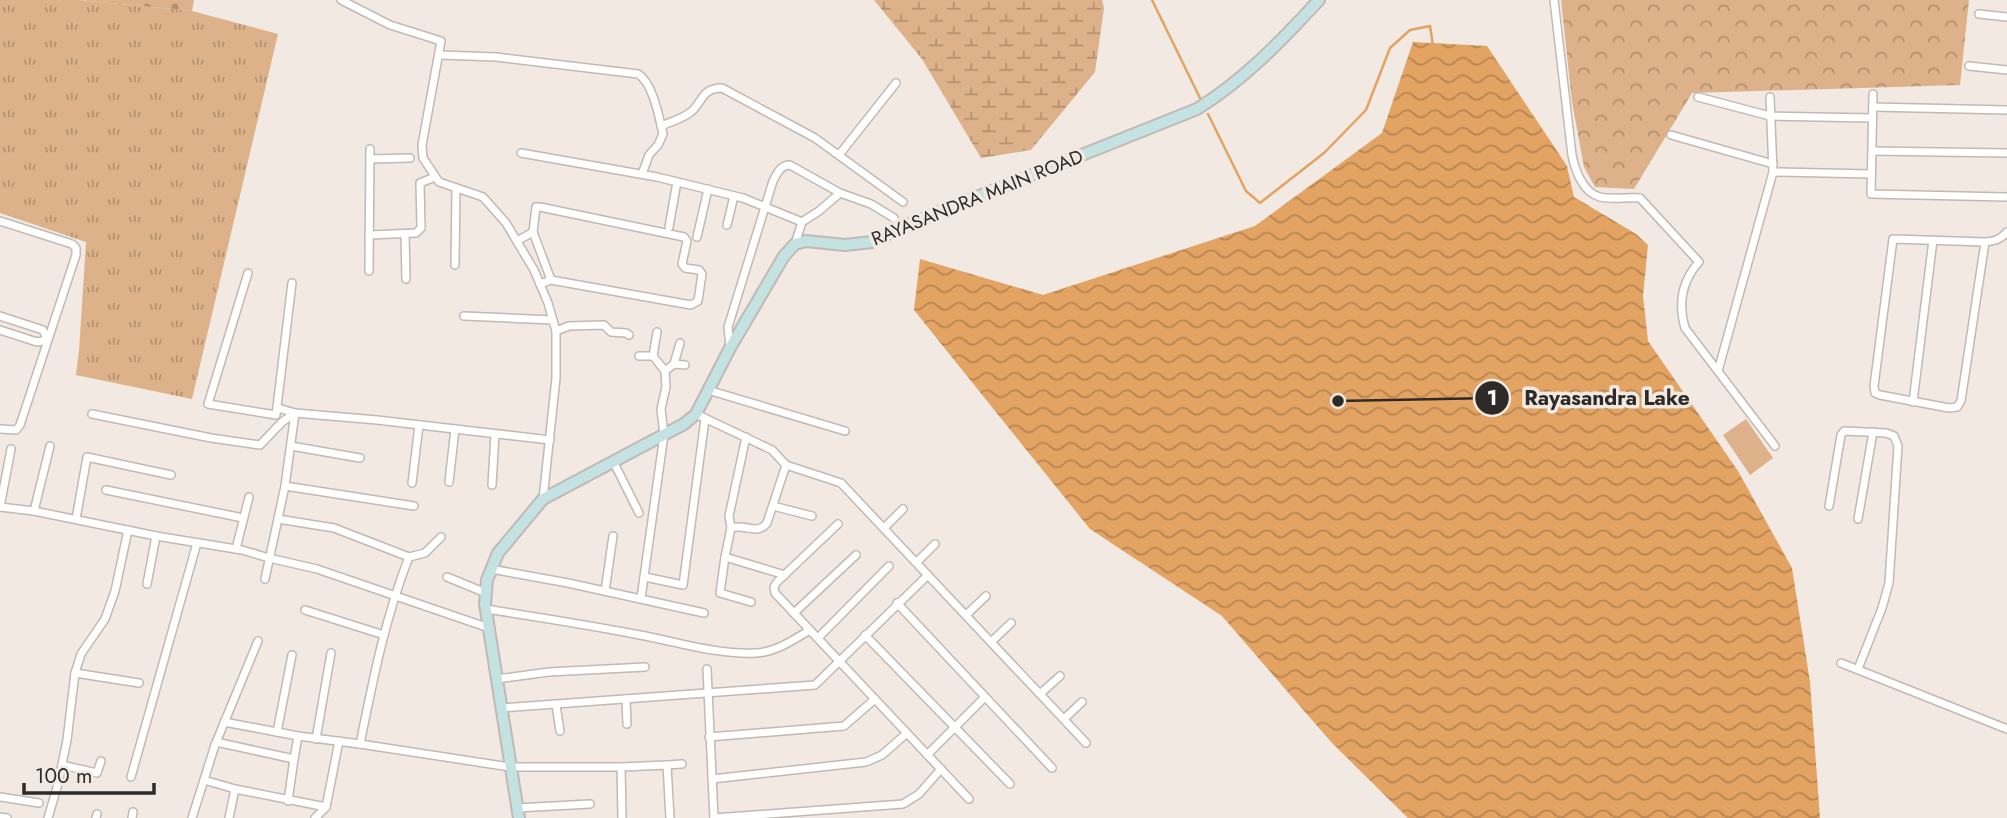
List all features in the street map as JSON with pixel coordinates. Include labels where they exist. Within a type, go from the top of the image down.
[{"type":"street","points":[[341,0],[390,25],[441,41],[422,145],[423,158],[439,183],[483,197],[506,223],[540,284],[556,331],[556,378],[543,499]]},
{"type":"street","name":"RAYASANDRA MAIN ROAD","points":[[795,243],[806,241],[845,245],[872,242],[904,226],[1197,109],[1255,66],[1319,0]]},
{"type":"street","points":[[1554,0],[1576,170],[1583,183],[1598,197],[1640,198],[1699,262],[1686,282],[1682,298],[1685,328],[1775,446]]},
{"type":"street","points":[[1979,14],[2007,17]]},
{"type":"street","points":[[440,55],[496,57],[638,74],[645,78],[663,134],[649,155],[642,174]]},
{"type":"street","points":[[1969,66],[2007,70]]},
{"type":"street","points":[[839,155],[896,83]]},
{"type":"street","points":[[661,126],[692,112],[701,98],[715,88],[722,88],[814,138],[903,202]]},
{"type":"street","points":[[1873,94],[1871,194],[2006,197]]},
{"type":"street","points":[[1698,97],[1770,116],[1872,118]]},
{"type":"street","points":[[1718,371],[1773,168],[1770,97]]},
{"type":"street","points":[[1873,107],[2007,110]]},
{"type":"street","points":[[1671,135],[1773,168],[1871,174]]},
{"type":"street","points":[[369,271],[370,149]]},
{"type":"street","points":[[1872,151],[2006,153]]},
{"type":"street","points":[[521,153],[677,182],[734,196],[802,222]]},
{"type":"street","points":[[370,159],[411,158]]},
{"type":"street","points":[[730,348],[728,327],[773,181],[779,170],[790,165],[840,193],[871,204],[894,218]]},
{"type":"street","points":[[369,234],[416,233],[421,228],[421,183],[435,177]]},
{"type":"street","points":[[668,227],[677,182]]},
{"type":"street","points":[[455,265],[456,188]]},
{"type":"street","points":[[698,236],[708,190]]},
{"type":"street","points":[[645,578],[683,585],[700,417],[708,390],[784,256],[795,243],[802,222],[840,193]]},
{"type":"street","points":[[727,225],[734,196]]},
{"type":"street","points":[[540,284],[551,280],[691,304],[698,302],[702,274],[699,270],[685,268],[682,264],[687,241],[684,237],[540,206],[536,207],[534,232],[551,280]]},
{"type":"street","points":[[0,222],[72,244],[76,248],[76,255],[20,425],[16,430],[0,429]]},
{"type":"street","points":[[517,241],[534,232]]},
{"type":"street","points":[[1985,242],[1961,401],[1957,407],[1913,402],[1875,393],[1878,347],[1893,239],[1985,242],[2002,238],[2007,232]]},
{"type":"street","points":[[405,234],[406,279]]},
{"type":"street","points":[[1913,402],[1933,240]]},
{"type":"street","points":[[248,273],[208,404],[276,415],[292,283]]},
{"type":"street","points":[[0,316],[43,330],[47,340]]},
{"type":"street","points":[[464,316],[553,320]]},
{"type":"street","points":[[556,331],[569,326],[604,325],[611,332],[629,335]]},
{"type":"street","points":[[0,330],[37,342],[47,340]]},
{"type":"street","points":[[641,598],[664,435],[661,409],[666,387],[665,371],[653,356],[657,332]]},
{"type":"street","points":[[665,371],[674,363],[680,343]]},
{"type":"street","points":[[639,356],[653,356]]},
{"type":"street","points":[[674,363],[685,365]]},
{"type":"street","points":[[708,390],[845,430]]},
{"type":"street","points":[[278,408],[295,414],[550,440]]},
{"type":"street","points":[[92,414],[260,445],[282,422],[295,414]]},
{"type":"street","points":[[265,579],[285,486],[295,414]]},
{"type":"street","points":[[590,804],[518,813],[486,609],[491,569],[498,553],[543,499],[700,417],[772,450],[786,465],[841,483],[1086,743]]},
{"type":"street","points":[[412,482],[419,425]]},
{"type":"street","points":[[449,482],[455,429]]},
{"type":"street","points":[[1829,506],[1841,435],[1844,431],[1886,433],[1894,436],[1898,446],[1889,583],[1858,669]]},
{"type":"street","points":[[1858,519],[1873,432]]},
{"type":"street","points":[[492,485],[495,434]]},
{"type":"street","points":[[746,438],[729,516],[731,528],[720,593],[751,602]]},
{"type":"street","points":[[34,511],[50,446]]},
{"type":"street","points":[[291,446],[360,458]]},
{"type":"street","points":[[11,449],[0,507],[236,549],[317,569],[489,628]]},
{"type":"street","points":[[76,519],[87,457],[171,475]]},
{"type":"street","points":[[613,461],[639,513]]},
{"type":"street","points":[[731,528],[763,528],[786,465]]},
{"type":"street","points":[[285,486],[414,506]]},
{"type":"street","points":[[106,490],[243,518]]},
{"type":"street","points":[[236,549],[249,497]]},
{"type":"street","points":[[773,506],[812,516]]},
{"type":"street","points":[[884,528],[903,509]]},
{"type":"street","points":[[278,519],[342,531],[409,557],[425,553],[441,537]]},
{"type":"street","points":[[838,524],[774,587],[775,593],[969,799]]},
{"type":"street","points":[[48,818],[62,765],[72,710],[75,673],[81,654],[105,619],[116,591],[128,530]]},
{"type":"street","points":[[147,584],[156,536]]},
{"type":"street","points":[[605,591],[612,536]]},
{"type":"street","points":[[131,777],[197,543]]},
{"type":"street","points":[[916,562],[935,544]]},
{"type":"street","points":[[794,613],[856,555]]},
{"type":"street","points":[[360,744],[394,596],[409,557]]},
{"type":"street","points":[[725,557],[785,575]]},
{"type":"street","points":[[817,638],[889,566]]},
{"type":"street","points":[[491,569],[705,613]]},
{"type":"street","points":[[501,708],[815,685],[928,575]]},
{"type":"street","points":[[447,577],[486,593]]},
{"type":"street","points":[[966,615],[986,596]]},
{"type":"street","points":[[897,603],[1052,768]]},
{"type":"street","points":[[486,609],[614,629],[726,652],[767,652],[810,630]]},
{"type":"street","points":[[305,610],[384,635]]},
{"type":"street","points":[[991,642],[1011,623]]},
{"type":"street","points":[[866,635],[1010,784]]},
{"type":"street","points":[[192,818],[216,742],[258,641]]},
{"type":"street","points":[[316,739],[331,653]]},
{"type":"street","points":[[277,732],[292,655]]},
{"type":"street","points":[[1841,663],[2007,729]]},
{"type":"street","points":[[497,679],[549,672],[645,667]]},
{"type":"street","points":[[707,669],[714,818],[903,804],[919,793],[941,769]]},
{"type":"street","points":[[75,673],[139,683]]},
{"type":"street","points":[[1040,694],[1060,676]]},
{"type":"street","points":[[927,755],[985,697]]},
{"type":"street","points":[[626,699],[627,724]]},
{"type":"street","points":[[709,737],[844,726],[875,699]]},
{"type":"street","points":[[1064,719],[1082,702]]},
{"type":"street","points":[[556,705],[560,731]]},
{"type":"street","points":[[224,722],[316,739],[510,766],[621,767],[682,764]]},
{"type":"street","points":[[712,779],[866,762],[882,755],[907,733]]},
{"type":"street","points":[[288,800],[298,736]]},
{"type":"street","points":[[314,818],[326,807],[339,741]]},
{"type":"street","points":[[216,742],[294,759]]},
{"type":"street","points":[[62,765],[97,773],[101,761]]},
{"type":"street","points":[[667,765],[670,818]]},
{"type":"street","points":[[621,767],[622,818]]},
{"type":"street","points":[[204,780],[326,807]]},
{"type":"street","points":[[229,818],[235,789]]},
{"type":"street","points":[[0,797],[39,803]]},
{"type":"street","points":[[0,817],[7,818]]},
{"type":"green space","points":[[0,0],[79,0],[192,11],[278,34],[192,399],[76,375],[86,242],[0,213]]},
{"type":"green space","points":[[79,0],[194,0],[192,11]]},
{"type":"green space","points":[[874,0],[1102,0],[1104,8],[1095,72],[1031,150],[981,158],[922,59]]},
{"type":"green space","points":[[1561,0],[1969,0],[1960,85],[1692,93],[1634,189],[1595,187],[1584,167],[1572,102]]},
{"type":"green space","points":[[1746,419],[1773,458],[1750,475],[1723,435]]},
{"type":"water","points":[[1413,42],[1487,46],[1567,166],[1574,197],[1636,234],[1648,245],[1643,296],[1648,341],[1738,471],[1792,568],[1810,682],[1820,818],[1408,818],[1332,743],[1222,616],[1090,529],[914,310],[920,259],[1043,295],[1255,226],[1382,133]]},
{"type":"waterway","points":[[1152,0],[1200,98]]},
{"type":"waterway","points":[[1208,114],[1246,191],[1260,203],[1324,153],[1366,110],[1390,48],[1410,30],[1430,26],[1433,46]]},
{"type":"place","name":"Rayasandra Lake","points":[[1338,401]]}]
